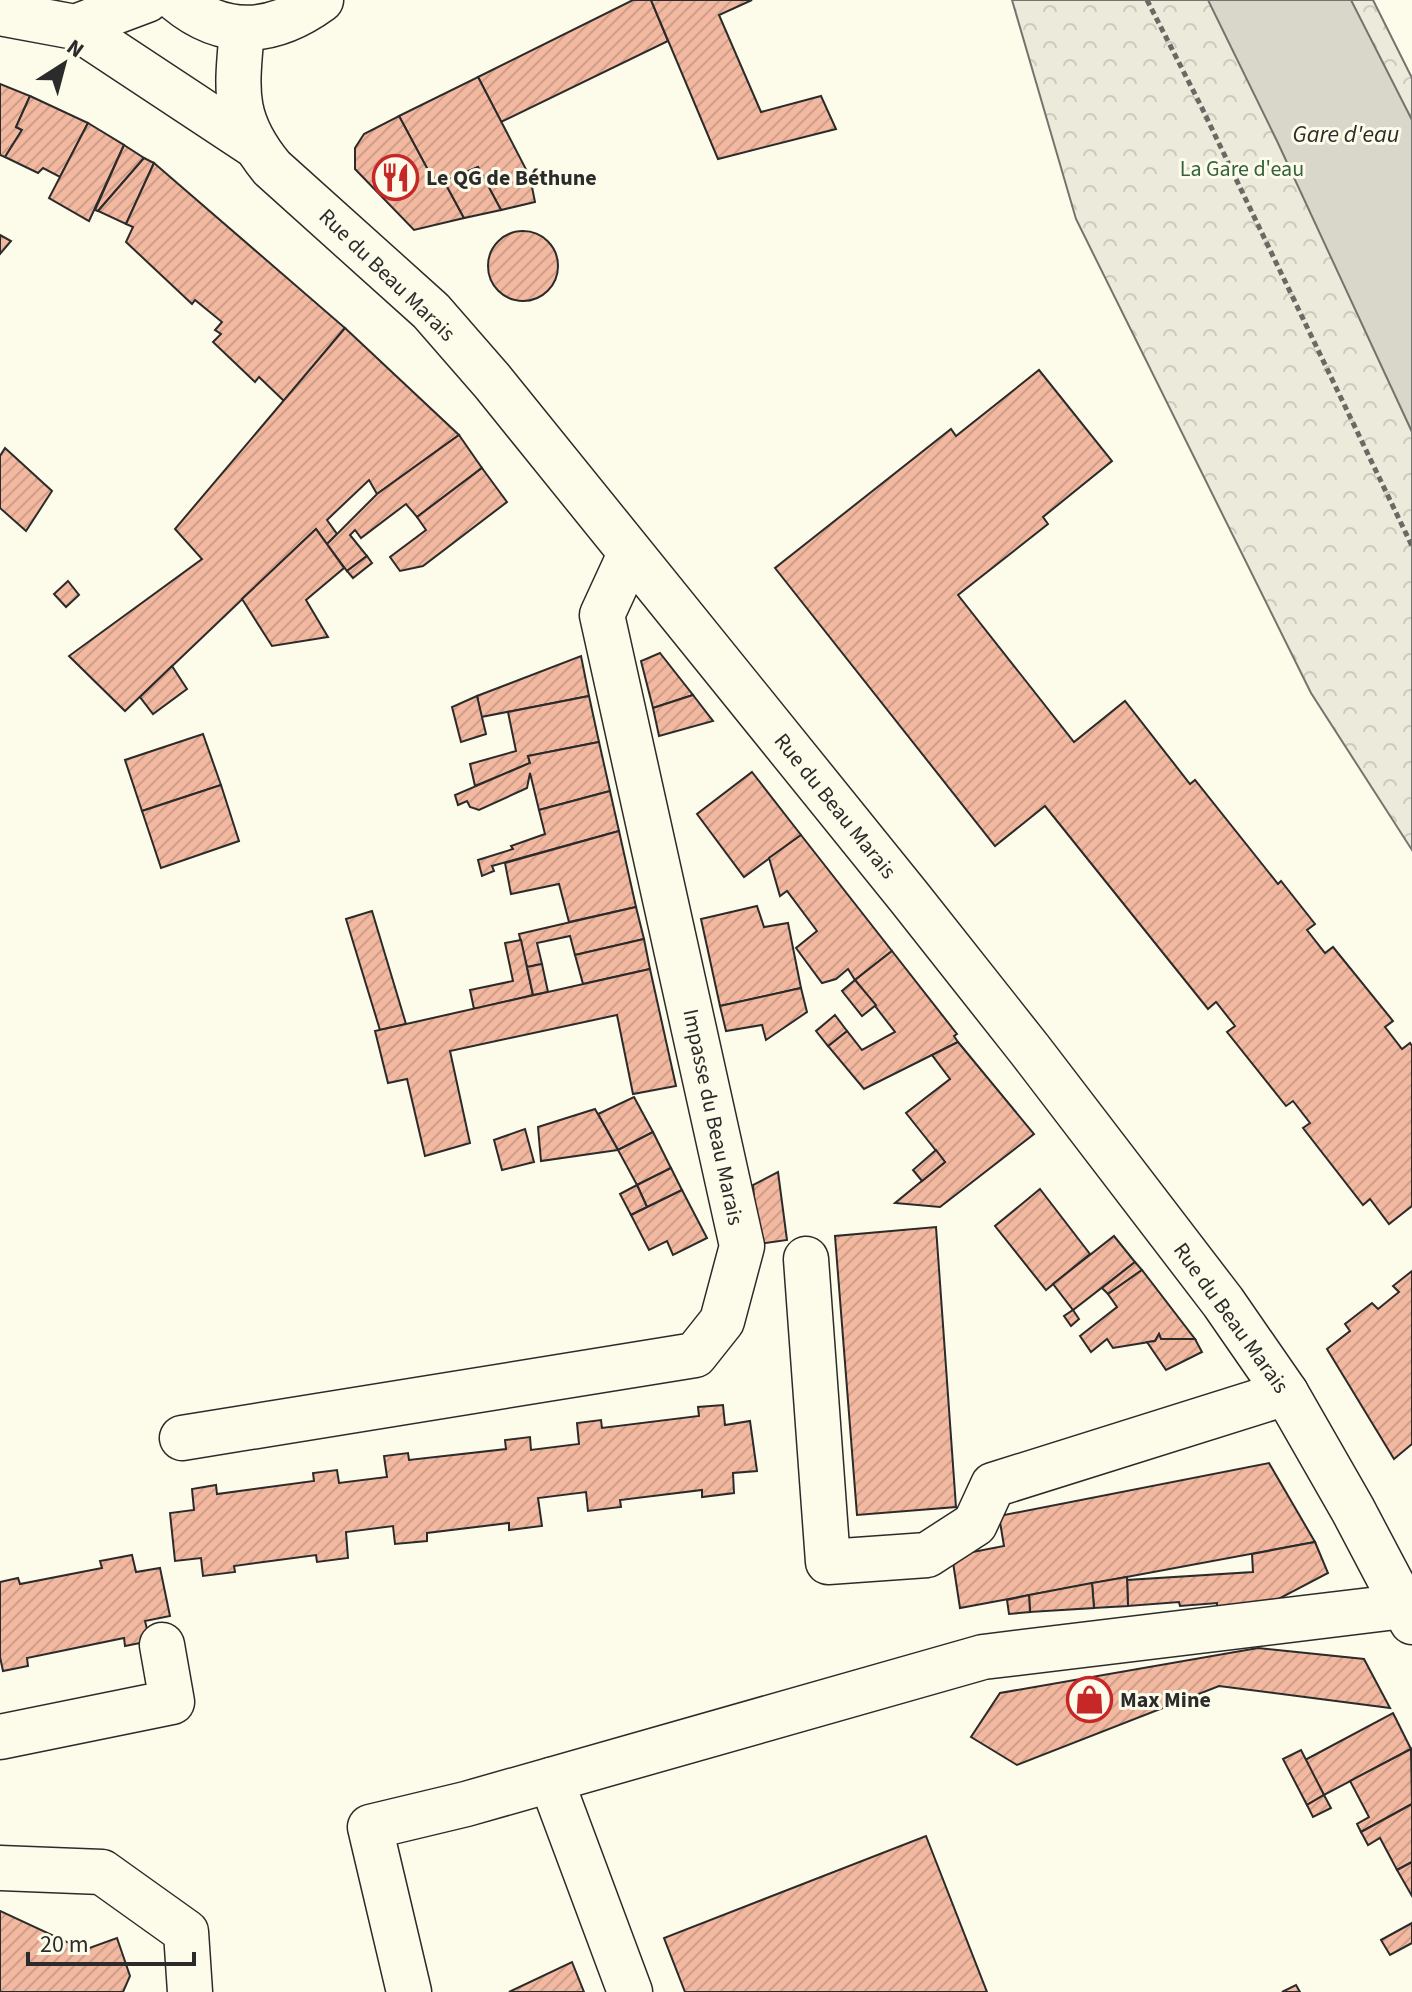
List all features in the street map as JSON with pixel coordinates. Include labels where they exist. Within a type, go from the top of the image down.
[{"type":"street","points":[[75,27],[147,0]]},
{"type":"street","points":[[177,0],[215,23],[242,29],[271,26],[299,16],[321,0]]},
{"type":"street","points":[[0,13],[75,27],[252,144]]},
{"type":"street","name":"Rue du Beau Marais","points":[[242,29],[238,85],[242,115],[252,144],[272,168],[431,311],[492,381],[1021,1038],[1223,1302],[1286,1393],[1408,1614]]},
{"type":"street","name":"Impasse du Beau Marais","points":[[182,1438],[695,1355],[722,1321],[742,1246],[602,615],[630,554]]},
{"type":"street","points":[[806,1259],[828,1562],[927,1555],[975,1524],[993,1485],[1286,1393]]},
{"type":"street","points":[[409,1992],[370,1827],[466,1804],[983,1657],[1408,1614]]},
{"type":"street","points":[[0,1737],[172,1702],[162,1645]]},
{"type":"street","points":[[551,1780],[630,1992]]},
{"type":"street","points":[[0,1868],[102,1872],[186,1932],[190,1992]]},
{"type":"path","points":[[1147,0],[1412,546]]},
{"type":"green space","name":"La Gare d'eau","points":[[1012,0],[1373,0],[1412,78],[1412,850],[1311,693],[1076,219]]},
{"type":"water","name":"Gare d'eau","points":[[1208,0],[1351,0],[1412,120],[1412,432],[1277,141]]},
{"type":"building","points":[[633,0],[651,0],[668,41],[501,122],[478,77]]},
{"type":"building","points":[[651,0],[752,0],[719,15],[761,112],[821,96],[836,129],[718,159]]},
{"type":"building","points":[[478,77],[530,177],[535,202],[501,210],[478,167],[436,185],[399,116]]},
{"type":"building","points":[[0,84],[30,96],[16,127],[22,130],[5,157],[0,155]]},
{"type":"building","points":[[30,96],[88,123],[60,177],[43,168],[38,173],[5,157],[22,130],[16,127]]},
{"type":"building","points":[[399,116],[436,185],[444,181],[464,218],[414,230],[355,169],[355,148],[364,134]]},
{"type":"building","points":[[88,123],[124,145],[89,221],[49,198]]},
{"type":"building","points":[[124,145],[144,158],[98,211],[95,210]]},
{"type":"building","points":[[144,158],[154,163],[126,224],[98,211]]},
{"type":"building","points":[[154,163],[345,328],[284,401],[259,377],[255,382],[213,342],[221,334],[215,330],[222,322],[195,300],[192,304],[126,242],[133,227],[126,224]]},
{"type":"building","points":[[478,167],[501,210],[464,218],[444,181]]},
{"type":"building","points":[[523,231],[548,241],[558,266],[548,291],[523,301],[498,291],[488,266],[498,241]]},
{"type":"building","points":[[0,235],[11,241],[0,254]]},
{"type":"building","points":[[345,328],[459,435],[377,494],[369,480],[327,520],[337,534],[327,544],[316,529],[125,711],[69,656],[202,559],[175,529]]},
{"type":"building","points":[[1039,370],[1112,461],[1043,517],[1048,524],[958,595],[1074,742],[1125,701],[1190,784],[1195,780],[1278,884],[1281,881],[1315,924],[1307,930],[1325,953],[1333,947],[1393,1021],[1385,1027],[1402,1049],[1410,1043],[1412,1206],[1389,1224],[1370,1199],[1363,1205],[1303,1128],[1310,1123],[1293,1101],[1286,1106],[1227,1032],[1235,1026],[1216,1002],[1208,1009],[1045,806],[995,846],[775,568],[951,429],[956,436]]},
{"type":"building","points":[[459,435],[482,468],[417,517],[406,504],[361,538],[355,530],[350,535],[367,556],[347,571],[327,544],[377,494]]},
{"type":"building","points":[[5,448],[52,491],[26,531],[0,508],[0,456]]},
{"type":"building","points":[[482,468],[507,502],[423,566],[400,571],[390,557],[426,530],[417,517]]},
{"type":"building","points":[[316,529],[344,568],[306,600],[328,637],[272,646],[242,599]]},
{"type":"building","points":[[367,556],[372,563],[353,578],[347,571]]},
{"type":"building","points":[[68,581],[79,595],[66,607],[54,594]]},
{"type":"building","points":[[660,653],[693,695],[653,708],[641,661]]},
{"type":"building","points":[[581,656],[589,696],[481,717],[477,696]]},
{"type":"building","points":[[172,666],[187,689],[153,714],[140,697]]},
{"type":"building","points":[[693,695],[713,721],[659,736],[653,708]]},
{"type":"building","points":[[477,696],[486,734],[461,742],[452,707]]},
{"type":"building","points":[[589,696],[599,742],[528,756],[530,763],[475,786],[470,764],[516,751],[508,712]]},
{"type":"building","points":[[203,734],[221,785],[142,811],[125,760]]},
{"type":"building","points":[[599,742],[610,791],[539,810],[530,773],[527,788],[479,810],[470,807],[467,801],[458,805],[455,795],[530,763],[528,756]]},
{"type":"building","points":[[752,772],[801,835],[744,877],[697,814]]},
{"type":"building","points":[[221,785],[239,841],[161,868],[142,811]]},
{"type":"building","points":[[610,791],[619,831],[492,866],[494,871],[482,876],[478,860],[513,849],[511,846],[545,834],[539,810]]},
{"type":"building","points":[[619,831],[636,907],[569,922],[559,884],[511,894],[505,863]]},
{"type":"building","points":[[801,835],[892,951],[855,980],[848,969],[836,979],[822,983],[796,948],[817,931],[787,891],[780,896],[769,858]]},
{"type":"building","points":[[757,906],[764,927],[788,923],[801,988],[720,1006],[701,919]]},
{"type":"building","points":[[636,907],[644,939],[575,955],[570,936],[537,943],[542,964],[527,967],[519,934]]},
{"type":"building","points":[[372,911],[406,1024],[380,1030],[346,919]]},
{"type":"building","points":[[644,939],[650,969],[583,984],[575,955]]},
{"type":"building","points":[[521,940],[533,995],[474,1009],[470,990],[513,981],[505,943]]},
{"type":"building","points":[[892,951],[957,1034],[954,1036],[958,1042],[864,1089],[828,1046],[847,1031],[862,1050],[895,1032],[855,980]]},
{"type":"building","points":[[542,964],[548,992],[533,995],[527,967]]},
{"type":"building","points":[[650,969],[676,1086],[633,1094],[617,1015],[450,1051],[470,1143],[425,1156],[407,1079],[388,1083],[375,1031]]},
{"type":"building","points":[[855,980],[876,1005],[862,1016],[842,991]]},
{"type":"building","points":[[801,988],[807,1012],[766,1040],[762,1025],[726,1031],[720,1006]]},
{"type":"building","points":[[835,1015],[847,1031],[828,1046],[816,1031]]},
{"type":"building","points":[[958,1042],[1034,1134],[940,1207],[895,1203],[945,1162],[906,1113],[950,1079],[932,1055]]},
{"type":"building","points":[[634,1097],[653,1132],[618,1150],[598,1114]]},
{"type":"building","points":[[595,1109],[618,1150],[541,1161],[538,1127]]},
{"type":"building","points":[[525,1129],[534,1162],[502,1170],[494,1140]]},
{"type":"building","points":[[653,1132],[671,1168],[637,1185],[618,1150]]},
{"type":"building","points":[[936,1150],[945,1162],[922,1181],[913,1170]]},
{"type":"building","points":[[671,1168],[682,1190],[647,1207],[637,1185]]},
{"type":"building","points":[[778,1172],[787,1240],[758,1244],[753,1185]]},
{"type":"building","points":[[637,1185],[647,1207],[631,1215],[620,1194]]},
{"type":"building","points":[[1040,1189],[1090,1254],[1046,1290],[995,1226]]},
{"type":"building","points":[[682,1190],[707,1238],[673,1255],[667,1241],[649,1250],[631,1215]]},
{"type":"building","points":[[936,1227],[956,1507],[857,1515],[835,1236]]},
{"type":"building","points":[[1114,1236],[1135,1262],[1073,1310],[1053,1284]]},
{"type":"building","points":[[1135,1262],[1142,1270],[1108,1294],[1102,1288]]},
{"type":"building","points":[[1142,1270],[1195,1339],[1161,1339],[1159,1334],[1155,1341],[1113,1348],[1107,1339],[1091,1352],[1080,1336],[1117,1307],[1108,1294]]},
{"type":"building","points":[[1412,1271],[1412,1444],[1394,1459],[1327,1349],[1350,1331],[1345,1324],[1372,1303],[1378,1309],[1399,1292],[1393,1286]]},
{"type":"building","points":[[1073,1310],[1079,1319],[1071,1326],[1064,1316]]},
{"type":"building","points":[[1159,1334],[1161,1339],[1195,1339],[1202,1352],[1166,1370],[1147,1342],[1155,1341]]},
{"type":"building","points":[[723,1405],[725,1425],[750,1421],[757,1471],[733,1473],[734,1493],[702,1497],[702,1490],[620,1500],[621,1507],[588,1511],[586,1492],[538,1498],[542,1526],[509,1530],[509,1523],[427,1533],[427,1541],[395,1544],[393,1526],[346,1532],[348,1558],[317,1562],[316,1555],[234,1566],[235,1572],[203,1576],[201,1558],[175,1561],[170,1513],[194,1510],[192,1489],[216,1485],[217,1494],[314,1481],[313,1473],[337,1470],[339,1483],[387,1477],[384,1456],[408,1453],[409,1460],[506,1449],[505,1440],[530,1437],[531,1450],[579,1444],[577,1423],[601,1420],[602,1428],[699,1416],[698,1407]]},
{"type":"building","points":[[1269,1463],[1315,1542],[960,1608],[952,1556],[1004,1546],[999,1516]]},
{"type":"building","points":[[1315,1542],[1328,1573],[1267,1605],[1217,1610],[1217,1603],[1128,1606],[1127,1580],[1253,1572],[1252,1554]]},
{"type":"building","points":[[132,1555],[136,1572],[160,1568],[170,1616],[145,1621],[150,1641],[125,1646],[124,1638],[27,1658],[28,1666],[3,1671],[0,1657],[0,1582],[18,1578],[20,1584],[102,1568],[100,1561]]},
{"type":"building","points":[[1127,1577],[1128,1606],[1094,1608],[1092,1583]]},
{"type":"building","points":[[1092,1583],[1094,1608],[1030,1612],[1029,1595]]},
{"type":"building","points":[[1029,1595],[1030,1612],[1009,1614],[1007,1600]]},
{"type":"building","name":"Max Mine","points":[[1258,1648],[1364,1659],[1390,1708],[1219,1686],[1017,1765],[971,1737],[1000,1693]]},
{"type":"building","points":[[1393,1713],[1411,1749],[1324,1795],[1305,1760]]},
{"type":"building","points":[[1411,1749],[1412,1804],[1361,1832],[1357,1824],[1369,1817],[1350,1781]]},
{"type":"building","points":[[1301,1750],[1324,1795],[1307,1805],[1283,1759]]},
{"type":"building","points":[[1324,1795],[1331,1808],[1313,1817],[1307,1805]]},
{"type":"building","points":[[1412,1804],[1412,1862],[1397,1870],[1380,1838],[1368,1845],[1361,1832]]},
{"type":"building","points":[[926,1836],[987,1992],[685,1992],[664,1938]]},
{"type":"building","points":[[1412,1862],[1412,1896],[1397,1870]]},
{"type":"building","points":[[0,1911],[84,1950],[117,1938],[130,1976],[123,1992],[0,1992]]},
{"type":"building","points":[[1412,1923],[1412,1943],[1390,1955],[1381,1940]]},
{"type":"building","points":[[572,1962],[584,1992],[509,1992]]},
{"type":"building","points":[[1296,1985],[1300,1992],[1282,1992]]},
{"type":"place","name":"Le QG de Béthune","points":[[395,178]]},
{"type":"place","name":"Max Mine","points":[[1089,1700]]}]
